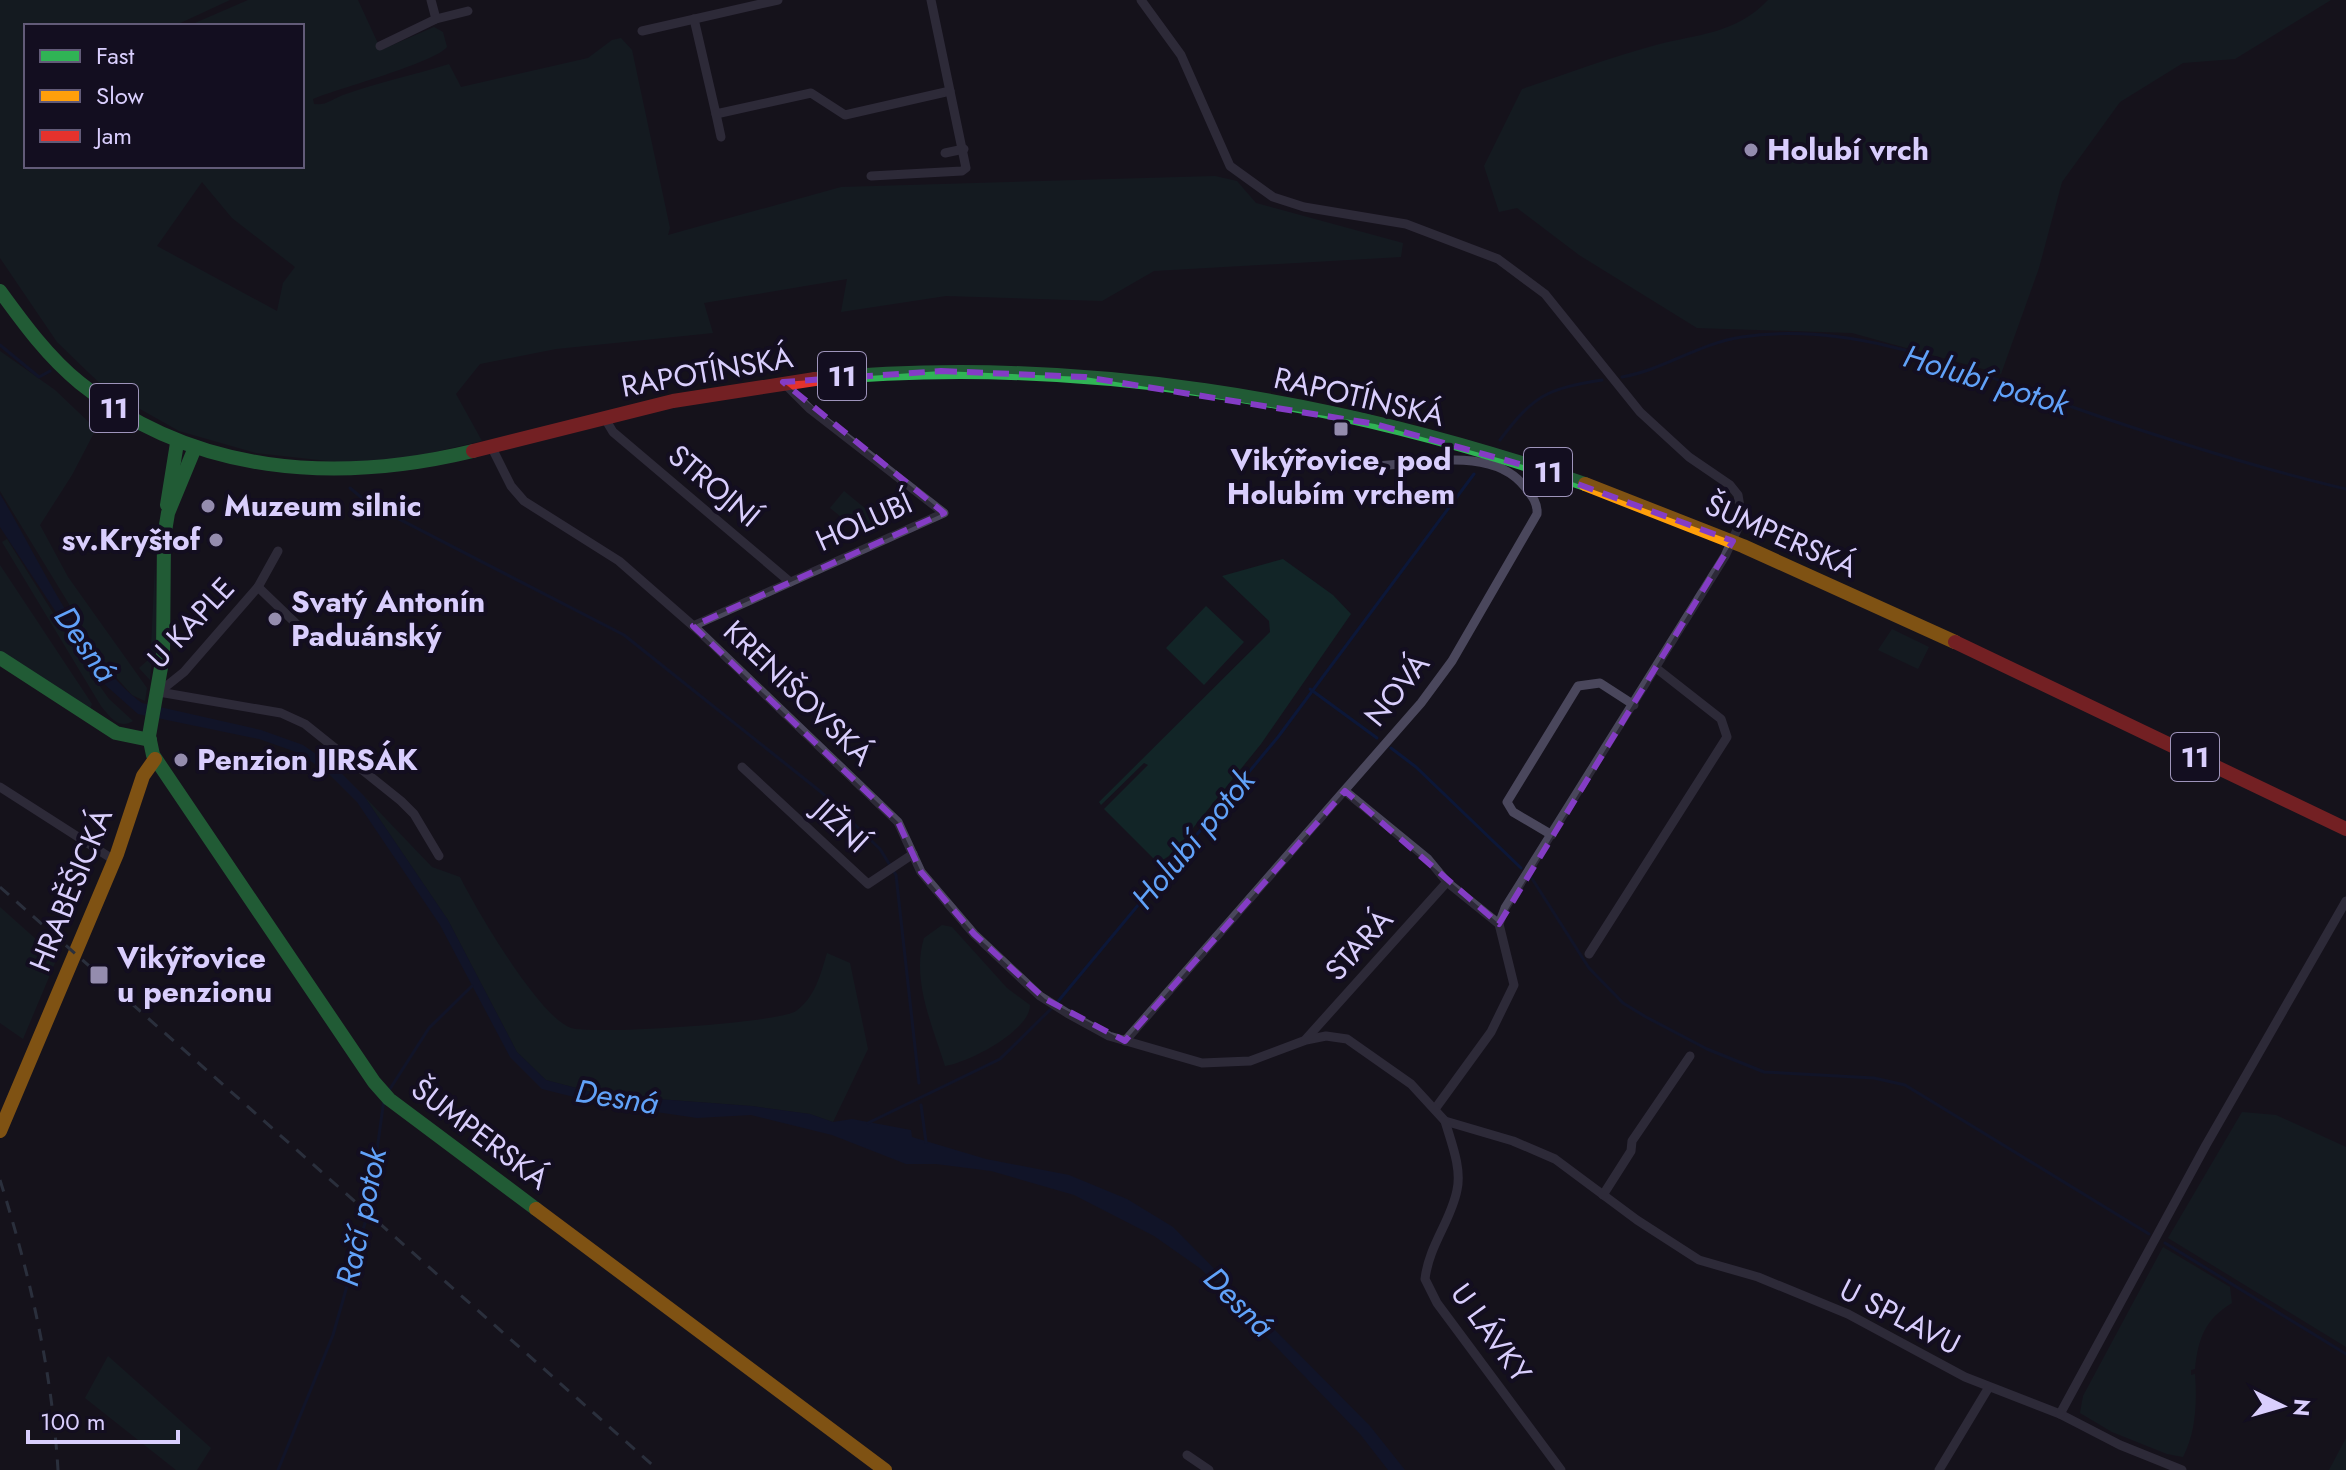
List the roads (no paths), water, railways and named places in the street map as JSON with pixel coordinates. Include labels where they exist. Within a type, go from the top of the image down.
[{"type":"main road","name":"RAPOTÍNSKÁ","points":[[0,291],[28,331],[58,363],[101,400],[194,450],[268,468],[330,473],[404,466],[492,448],[604,417],[783,382],[941,371],[1099,379],[1310,409],[1490,454]]},
{"type":"main road","points":[[0,658],[116,733],[150,740],[157,697],[170,471],[177,443]]},
{"type":"main road","points":[[168,513],[194,450]]},
{"type":"main road","name":"ŠUMPERSKÁ","points":[[1490,454],[1606,492],[1733,541],[2346,829]]},
{"type":"main road","name":"ŠUMPERSKÁ","points":[[150,740],[155,759],[386,1096],[877,1467]]},
{"type":"main road","name":"HRABĚŠICKÁ","points":[[0,1131],[114,860],[143,776],[155,759]]},
{"type":"street","points":[[431,0],[436,19]]},
{"type":"street","points":[[642,31],[778,0]]},
{"type":"street","points":[[871,176],[962,171],[966,168],[931,0]]},
{"type":"street","points":[[1141,0],[1181,55],[1230,166],[1273,197],[1304,207],[1406,224],[1498,259],[1545,294],[1602,367],[1670,442],[1733,488],[1743,512],[1733,541],[1499,924]]},
{"type":"street","points":[[380,46],[436,19],[468,11]]},
{"type":"street","points":[[694,19],[721,137]]},
{"type":"street","points":[[716,114],[811,93],[845,115],[950,91]]},
{"type":"street","points":[[945,153],[964,149]]},
{"type":"street","name":"HOLUBÍ","points":[[783,382],[821,418],[944,513],[790,582]]},
{"type":"street","name":"STROJNÍ","points":[[604,417],[613,432],[790,582]]},
{"type":"street","name":"KRENIŠOVSKÁ","points":[[492,448],[511,486],[524,501],[619,561],[693,626],[898,822],[921,872],[974,934],[1045,999],[1125,1041]]},
{"type":"street","name":"NOVÁ","points":[[1125,1041],[1345,791],[1452,661],[1534,522],[1538,506],[1511,472],[1461,460],[1366,468],[1348,466]]},
{"type":"street","name":"U KAPLE","points":[[157,697],[184,672],[258,587],[278,551]]},
{"type":"street","points":[[693,626],[790,582]]},
{"type":"street","name":"U KAPLE","points":[[258,587],[308,635]]},
{"type":"street","points":[[1589,954],[1727,737],[1721,719],[1656,668]]},
{"type":"street","points":[[1552,835],[1513,812],[1507,802],[1578,686],[1600,683],[1634,705]]},
{"type":"street","points":[[157,697],[281,713],[305,724],[401,801],[414,814],[439,856]]},
{"type":"street","name":"JIŽNÍ","points":[[742,767],[868,884],[913,854]]},
{"type":"street","points":[[0,787],[114,860]]},
{"type":"street","points":[[1345,791],[1428,859],[1447,882],[1499,924],[1514,985],[1491,1032],[1435,1109]]},
{"type":"street","name":"STARÁ","points":[[1306,1040],[1447,882]]},
{"type":"street","points":[[2060,1414],[2206,1145],[2346,901]]},
{"type":"street","points":[[1125,1041],[1202,1063],[1250,1061],[1306,1040],[1326,1036],[1347,1039],[1411,1084],[1445,1121]]},
{"type":"street","points":[[1603,1195],[1631,1151],[1632,1141],[1690,1056]]},
{"type":"street","name":"U SPLAVU","points":[[1445,1121],[1513,1141],[1555,1159],[1699,1260],[1758,1277],[1848,1314],[1989,1387],[2060,1414],[2120,1445],[2182,1470]]},
{"type":"street","name":"U LÁVKY","points":[[1445,1121],[1455,1156],[1457,1190],[1433,1242],[1425,1279],[1437,1303],[1561,1470]]},
{"type":"street","points":[[1939,1470],[1989,1387]]},
{"type":"street","points":[[1187,1455],[1209,1470]]},
{"type":"water","name":"Desná","points":[[0,494],[82,635],[121,685],[142,703],[261,730],[303,745],[335,767],[364,796],[448,920],[517,1052],[546,1080],[603,1095],[752,1106],[810,1114],[833,1122],[852,1119],[911,1130],[912,1137],[986,1159],[1069,1175],[1127,1199],[1173,1227],[1370,1426],[1405,1470],[1388,1470],[1360,1434],[1201,1269],[1154,1236],[1074,1195],[991,1171],[936,1164],[906,1164],[832,1135],[751,1115],[697,1118],[602,1104],[542,1089],[510,1057],[440,925],[357,802],[329,774],[299,753],[259,739],[138,714],[102,682],[0,527]]},
{"type":"waterway","name":"Holubí potok","points":[[1622,377],[1652,369],[1726,340],[1789,334],[1836,336],[1928,357],[2166,438],[2346,489]]},
{"type":"waterway","points":[[0,345],[39,377],[50,371]]},
{"type":"waterway","name":"Holubí potok","points":[[1500,440],[1522,413],[1543,396],[1567,387],[1602,380]]},
{"type":"waterway","name":"Holubí potok","points":[[868,1123],[1000,1059],[1055,1005],[1278,737],[1474,474]]},
{"type":"waterway","points":[[350,488],[368,503],[624,635],[821,792],[880,849],[896,875],[919,1083]]},
{"type":"waterway","points":[[1310,689],[1377,738]]},
{"type":"waterway","points":[[1391,748],[1416,767],[1521,868]]},
{"type":"waterway","points":[[1531,877],[1589,968],[1623,1003],[1646,1017],[1707,1049],[1764,1072],[1874,1078],[1905,1085],[2149,1234]]},
{"type":"waterway","name":"Račí potok","points":[[388,1092],[429,1028],[472,986]]},
{"type":"waterway","name":"Račí potok","points":[[278,1470],[333,1335],[369,1209],[384,1099]]},
{"type":"waterway","points":[[921,1105],[926,1142]]},
{"type":"waterway","points":[[2165,1243],[2346,1354]]},
{"type":"railway","points":[[0,887],[658,1470]]},
{"type":"railway","points":[[0,1180],[38,1324],[51,1396],[58,1470]]},
{"type":"place","name":"Holubí vrch","points":[[1751,150]]},
{"type":"place","name":"Vikýřovice, pod Holubím vrchem","points":[[1341,429]]},
{"type":"place","name":"Muzeum silnic","points":[[208,506]]},
{"type":"place","name":"sv.Kryštof","points":[[216,540]]},
{"type":"place","name":"Svatý Antonín Paduánský","points":[[275,619]]},
{"type":"place","name":"Penzion JIRSÁK","points":[[181,760]]},
{"type":"place","name":"Vikýřovice u penzionu","points":[[99,975]]}]
